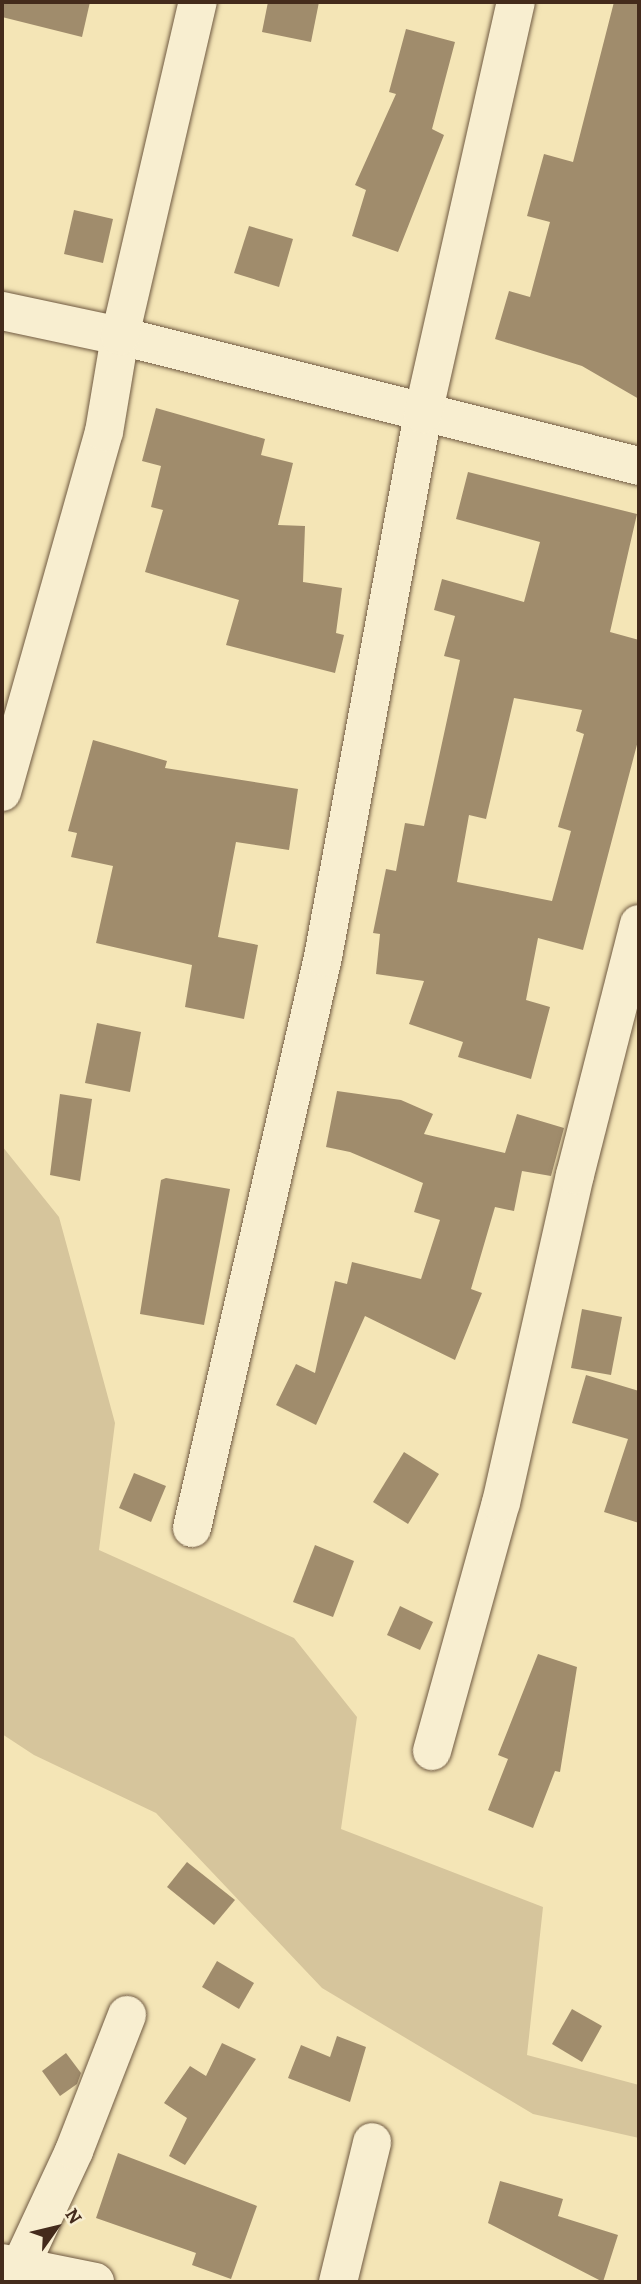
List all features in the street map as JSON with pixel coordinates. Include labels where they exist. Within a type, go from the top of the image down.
[{"type":"street","points":[[2,792],[104,432],[120,336],[198,2]]},
{"type":"street","points":[[192,1528],[323,957],[423,414],[516,2]]},
{"type":"street","points":[[2,311],[120,336],[639,466]]},
{"type":"street","points":[[432,1751],[500,1503],[575,1175],[639,924]]},
{"type":"street","points":[[95,2282],[11,2270],[74,2151],[127,2015]]},
{"type":"street","points":[[338,2282],[372,2142]]},
{"type":"shaded area","points":[[2,1146],[59,1217],[115,1423],[99,1550],[294,1638],[357,1717],[341,1829],[543,1907],[527,2055],[639,2085],[639,2138],[533,2114],[322,1988],[156,1813],[34,1755],[2,1734]]},
{"type":"building","points":[[2,2],[90,2],[82,37],[2,17]]},
{"type":"building","points":[[268,2],[319,2],[311,42],[262,32]]},
{"type":"building","points":[[614,2],[639,2],[639,399],[582,366],[495,339],[509,291],[530,297],[550,222],[527,216],[544,154],[573,162]]},
{"type":"building","points":[[406,29],[455,42],[432,129],[444,135],[398,252],[352,236],[366,190],[355,185],[396,94],[389,92]]},
{"type":"building","points":[[74,210],[113,219],[103,263],[64,254]]},
{"type":"building","points":[[249,226],[293,239],[279,287],[234,273]]},
{"type":"building","points":[[156,408],[265,439],[261,455],[293,463],[278,525],[305,526],[303,582],[342,588],[336,633],[344,635],[335,673],[226,645],[239,600],[145,572],[163,510],[151,507],[161,466],[142,461]]},
{"type":"building","points":[[468,472],[637,514],[610,632],[639,640],[639,737],[583,950],[538,938],[526,1000],[550,1007],[531,1079],[458,1057],[463,1042],[409,1024],[424,981],[376,974],[380,934],[373,933],[386,869],[396,871],[405,823],[424,826],[460,660],[444,656],[455,616],[434,610],[442,579],[524,602],[540,542],[456,519]],"holes":[[[514,698],[582,710],[576,731],[584,734],[558,827],[571,831],[552,901],[457,882],[469,815],[486,819]]]},
{"type":"building","points":[[93,740],[167,761],[165,768],[298,789],[289,850],[236,842],[218,937],[258,945],[244,1019],[185,1007],[192,965],[96,943],[113,866],[71,857],[77,833],[68,831]]},
{"type":"building","points":[[97,1023],[141,1032],[130,1092],[85,1083]]},
{"type":"building","points":[[337,1091],[401,1100],[433,1114],[424,1134],[505,1153],[517,1114],[564,1128],[551,1176],[522,1171],[514,1211],[495,1207],[471,1289],[482,1293],[455,1360],[365,1316],[316,1425],[276,1405],[296,1364],[315,1373],[335,1281],[347,1284],[352,1262],[421,1279],[440,1220],[414,1212],[423,1183],[350,1152],[326,1147]]},
{"type":"building","points":[[60,1094],[92,1099],[80,1181],[50,1175]]},
{"type":"building","points":[[166,1178],[230,1189],[204,1325],[140,1314],[161,1180]]},
{"type":"building","points":[[582,1309],[622,1317],[611,1375],[571,1368]]},
{"type":"building","points":[[586,1375],[639,1391],[639,1523],[604,1512],[628,1439],[572,1423]]},
{"type":"building","points":[[404,1452],[439,1474],[408,1524],[373,1502]]},
{"type":"building","points":[[134,1473],[166,1486],[151,1522],[119,1508]]},
{"type":"building","points":[[315,1545],[354,1561],[333,1617],[293,1602]]},
{"type":"building","points":[[400,1606],[433,1622],[420,1650],[387,1635]]},
{"type":"building","points":[[538,1654],[577,1667],[560,1772],[555,1771],[533,1828],[488,1810],[508,1759],[498,1755]]},
{"type":"building","points":[[187,1862],[235,1900],[214,1925],[167,1887]]},
{"type":"building","points":[[217,1961],[254,1983],[239,2009],[202,1987]]},
{"type":"building","points":[[572,2009],[602,2026],[582,2062],[552,2044]]},
{"type":"building","points":[[337,2036],[366,2047],[350,2102],[288,2078],[301,2045],[330,2057]]},
{"type":"building","points":[[222,2043],[256,2059],[185,2165],[169,2156],[187,2118],[164,2103],[190,2066],[206,2076]]},
{"type":"building","points":[[66,2053],[81,2073],[77,2084],[60,2096],[42,2071]]},
{"type":"building","points":[[118,2153],[257,2206],[231,2279],[192,2265],[196,2253],[96,2218]]},
{"type":"building","points":[[500,2181],[563,2199],[558,2216],[618,2235],[603,2282],[488,2223]]}]
